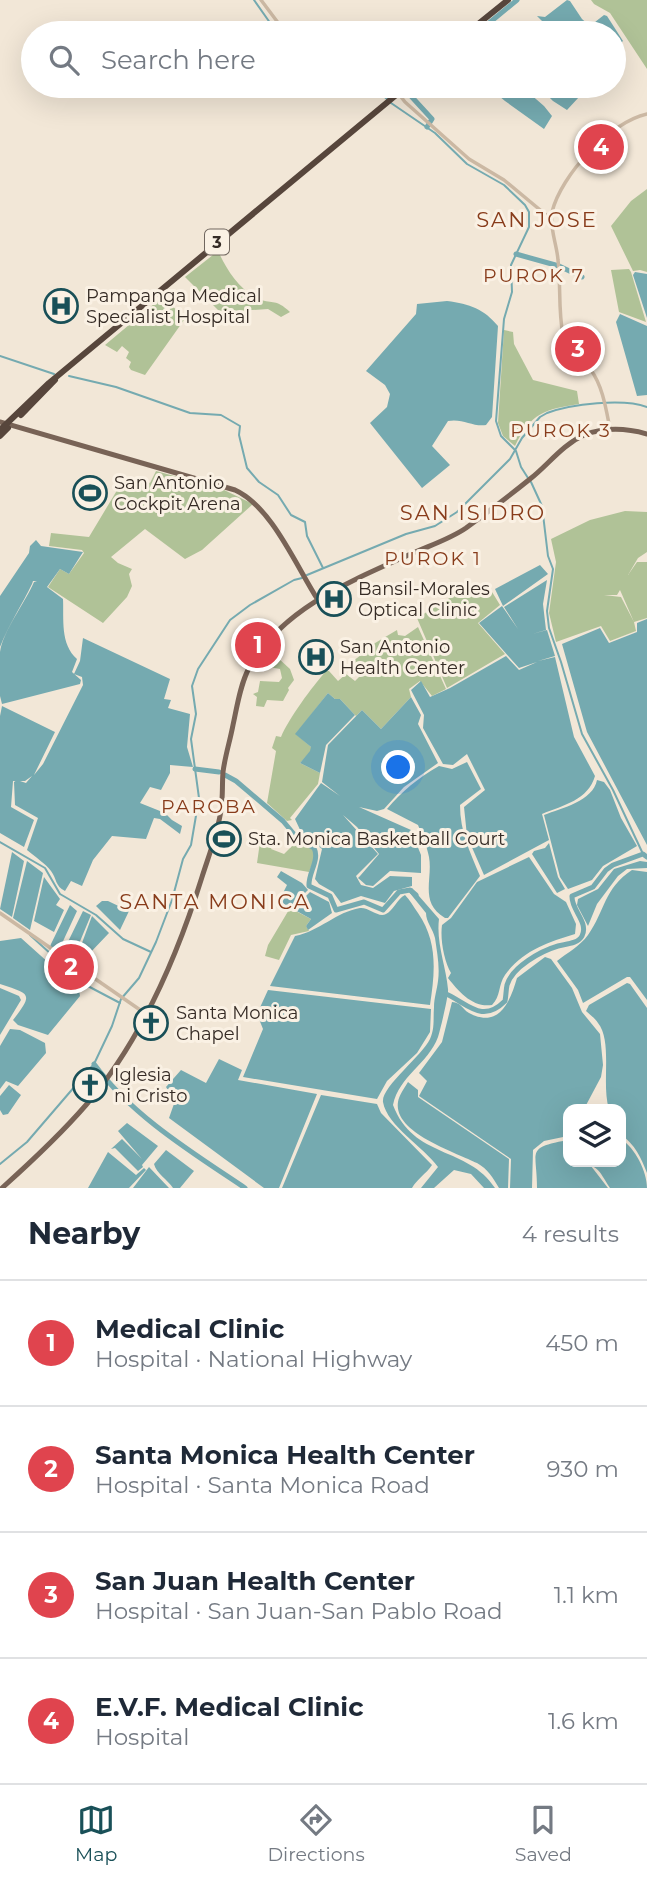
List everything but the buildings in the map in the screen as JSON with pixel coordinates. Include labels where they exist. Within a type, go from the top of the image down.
[{"type":"highway","points":[[482,21],[508,0]]},
{"type":"highway","name":"3","points":[[0,430],[55,379],[388,98]]},
{"type":"highway","name":"3","points":[[0,436],[6,424]]},
{"type":"main road","points":[[6,424],[235,490],[248,497],[270,519],[317,600]]},
{"type":"main road","points":[[2,1188],[45,1149],[86,1105],[114,1068],[146,1014],[174,954],[209,856],[221,809],[225,760],[247,671],[259,651],[280,628],[317,600],[384,566],[449,538],[529,480],[576,439],[610,429],[647,434]]},
{"type":"street","points":[[261,0],[277,21]]},
{"type":"street","points":[[400,98],[473,162],[503,180],[551,219]]},
{"type":"street","points":[[610,429],[606,407],[592,371],[564,339],[559,265],[551,219],[553,209],[566,184],[597,144],[630,121],[647,114]]},
{"type":"street","points":[[0,913],[146,1014]]},
{"type":"green space","points":[[591,0],[647,0],[647,69],[626,37],[626,21],[615,21],[610,13]]},
{"type":"green space","points":[[647,189],[647,272],[633,271],[611,226],[631,201]]},
{"type":"green space","points":[[218,251],[245,290],[259,299],[278,303],[290,312],[281,317],[268,309],[220,312],[185,277]]},
{"type":"green space","points":[[629,269],[646,322],[619,312],[611,270]]},
{"type":"green space","points":[[160,299],[176,309],[184,320],[145,375],[131,370],[131,362],[126,358],[129,352],[122,346],[117,352],[105,345]]},
{"type":"green space","points":[[504,330],[513,332],[514,344],[533,380],[577,391],[579,404],[540,414],[527,426],[515,446],[503,436],[498,423]]},
{"type":"green space","points":[[156,471],[222,489],[253,504],[202,550],[185,559],[145,529],[111,557],[132,569],[129,574],[132,586],[127,597],[103,623],[48,587],[60,569],[69,574],[84,553],[82,550],[49,546],[51,533],[89,537],[125,477],[135,481],[139,478],[150,483]]},
{"type":"green space","points":[[625,511],[647,512],[647,552],[638,558],[628,575],[637,562],[647,562],[647,618],[634,622],[636,631],[610,641],[601,626],[556,642],[549,613],[556,562],[551,539],[590,520]],"holes":[[[620,590],[634,622],[621,597],[604,595],[617,595]]]},
{"type":"green space","points":[[469,586],[473,592],[489,587],[500,605],[478,623],[505,654],[447,688],[417,618]]},
{"type":"green space","points":[[418,627],[446,689],[432,696],[420,681],[409,689],[411,697],[381,729],[362,710],[356,716],[340,699],[335,699],[328,693],[296,734],[311,747],[311,751],[300,763],[320,773],[318,784],[290,818],[292,820],[287,821],[267,803],[276,751],[272,748],[276,736],[281,737],[301,703],[326,671],[338,681],[346,674],[355,681],[360,676],[349,664],[361,655],[360,652],[397,630],[398,635],[405,636]]},
{"type":"green space","points":[[277,657],[290,669],[294,680],[283,701],[267,700],[264,707],[256,706],[257,697],[253,694],[258,692],[260,681],[279,682],[282,678],[280,669],[269,667]]},
{"type":"green space","points":[[261,835],[268,835],[275,841],[271,849],[284,854],[297,841],[313,850],[315,857],[309,872],[257,863]]},
{"type":"green space","points":[[290,908],[311,919],[306,926],[309,931],[291,935],[279,960],[265,956],[268,945]]},
{"type":"water","points":[[567,0],[584,21],[542,21],[537,16],[545,17]]},
{"type":"water","points":[[604,15],[610,21],[596,21]]},
{"type":"water","points":[[501,98],[535,98],[552,116],[544,129]]},
{"type":"water","points":[[550,98],[578,98],[567,110]]},
{"type":"water","points":[[635,272],[647,274],[647,318],[633,275]]},
{"type":"water","points":[[447,301],[476,308],[498,326],[492,417],[486,425],[448,421],[432,446],[450,465],[422,488],[370,423],[387,407],[390,394],[385,385],[366,371],[416,314],[417,304]]},
{"type":"water","points":[[620,314],[647,326],[647,395],[637,396],[616,322]]},
{"type":"water","points":[[36,540],[41,546],[83,552],[69,574],[60,569],[47,587],[63,599],[65,639],[77,659],[72,672],[81,680],[80,684],[2,704],[2,644],[34,582],[37,581],[33,581],[7,630],[0,647],[0,596]]},
{"type":"water","points":[[540,565],[548,574],[503,606],[495,589]]},
{"type":"water","points":[[547,580],[543,604],[546,630],[532,634],[547,630],[555,656],[538,661],[555,657],[574,737],[595,776],[592,784],[581,796],[542,814],[549,840],[484,875],[467,836],[464,807],[485,790],[467,754],[453,765],[443,764],[423,728],[424,715],[411,690],[421,681],[430,697],[506,656],[519,670],[537,662],[519,668],[479,623],[502,606],[518,629],[504,607]]},
{"type":"water","points":[[647,619],[647,845],[587,732],[562,644],[600,628],[609,643],[637,632],[637,623]]},
{"type":"water","points":[[83,638],[170,679],[164,699],[171,700],[168,708],[190,714],[187,747],[193,767],[170,765],[170,773],[161,790],[150,787],[140,803],[165,813],[182,826],[180,834],[160,819],[154,818],[146,839],[112,836],[93,860],[82,886],[71,881],[65,891],[58,885],[49,868],[27,850],[38,818],[15,805],[15,781],[11,807],[34,820],[24,847],[0,833],[2,706],[55,732],[34,775],[43,764],[83,685],[82,677],[74,674],[80,661]]},
{"type":"water","points":[[328,693],[335,699],[340,699],[355,715],[326,745],[320,773],[300,763],[311,747],[295,734]]},
{"type":"water","points":[[411,697],[421,715],[418,724],[438,763],[404,787],[384,809],[377,811],[359,807],[411,830],[421,855],[421,873],[390,871],[373,886],[366,885],[358,878],[379,854],[357,827],[343,815],[378,854],[356,876],[361,885],[373,888],[390,876],[412,877],[412,886],[394,891],[385,903],[361,896],[341,903],[333,892],[315,879],[322,849],[302,834],[295,819],[321,783],[340,796],[322,782],[328,745],[362,710],[381,729]]},
{"type":"water","points":[[467,762],[481,789],[460,805],[460,815],[466,842],[480,876],[448,918],[445,918],[432,905],[429,857],[418,825],[387,809],[411,785],[439,766],[452,769]]},
{"type":"water","points":[[597,780],[604,782],[610,790],[621,818],[637,846],[603,866],[592,880],[568,889],[560,877],[544,815],[583,798],[590,793]]},
{"type":"water","points":[[549,843],[558,877],[565,889],[557,893],[532,854]]},
{"type":"water","points":[[12,852],[24,861],[12,917],[0,909]]},
{"type":"water","points":[[529,857],[554,894],[566,902],[576,924],[575,934],[545,944],[519,960],[505,975],[492,1005],[479,1004],[462,993],[448,978],[451,973],[443,950],[442,925],[451,918],[477,882]]},
{"type":"water","points":[[27,861],[43,873],[30,930],[13,918]]},
{"type":"water","points":[[640,861],[647,862],[647,868],[627,869],[618,876],[597,904],[588,926],[577,905],[578,899],[598,889],[614,869]]},
{"type":"water","points":[[632,870],[647,872],[647,1000],[630,977],[627,977],[583,1003],[578,990],[557,961],[585,939],[610,892]]},
{"type":"water","points":[[281,871],[302,883],[308,890],[290,908],[279,901],[287,885],[277,877]]},
{"type":"water","points":[[44,877],[60,899],[56,905],[64,910],[54,932],[34,921]]},
{"type":"water","points":[[412,888],[439,919],[439,937],[448,992],[439,1033],[433,1046],[401,1086],[393,1105],[402,1122],[414,1135],[470,1165],[484,1175],[495,1188],[484,1188],[471,1174],[454,1170],[434,1188],[421,1188],[438,1167],[398,1128],[383,1102],[388,1088],[426,1046],[433,1027],[439,970],[435,938],[426,913],[409,892]]},
{"type":"water","points":[[310,892],[329,902],[332,913],[308,930],[306,926],[311,919],[293,909]]},
{"type":"water","points":[[405,895],[424,924],[432,946],[434,969],[430,1005],[270,986],[295,936],[351,910],[360,908],[380,915],[386,914]]},
{"type":"water","points":[[102,901],[129,911],[120,930],[96,906]]},
{"type":"water","points":[[70,905],[77,911],[58,952],[50,947]]},
{"type":"water","points":[[83,911],[91,915],[76,951],[69,960],[63,952]]},
{"type":"water","points":[[92,916],[109,933],[88,955],[79,951]]},
{"type":"water","points":[[21,938],[79,990],[80,996],[48,1035],[18,1025],[13,1020],[26,996],[0,984],[0,941]]},
{"type":"water","points":[[545,957],[551,959],[572,988],[582,1012],[600,1034],[603,1065],[601,1077],[587,1104],[563,1104],[563,1137],[544,1141],[533,1150],[532,1188],[510,1188],[511,1159],[419,1096],[427,1081],[419,1073],[442,1042],[452,1002],[458,1003],[469,1013],[488,1018],[496,1015],[507,1004],[517,978]]},
{"type":"water","points":[[627,983],[647,1008],[647,1173],[634,1147],[626,1139],[626,1104],[608,1104],[605,1041],[598,1023],[586,1011],[589,1005]]},
{"type":"water","points":[[0,988],[19,996],[21,1000],[0,1035]]},
{"type":"water","points":[[268,990],[431,1009],[430,1032],[417,1053],[387,1081],[377,1099],[243,1077],[263,1029],[257,1014]]},
{"type":"water","points":[[10,1029],[20,1030],[45,1043],[46,1053],[18,1086],[6,1081],[0,1089],[0,1046]]},
{"type":"water","points":[[219,1059],[242,1070],[238,1080],[317,1094],[279,1188],[264,1188],[169,1118],[175,1101],[166,1087],[181,1070],[206,1083]]},
{"type":"water","points":[[408,1082],[418,1090],[418,1097],[509,1159],[508,1188],[499,1188],[481,1165],[428,1140],[406,1123],[399,1113],[398,1102]]},
{"type":"water","points":[[9,1085],[21,1095],[8,1114],[3,1115],[0,1110],[0,1096]]},
{"type":"water","points":[[321,1095],[377,1104],[381,1113],[432,1165],[412,1188],[282,1188]]},
{"type":"water","points":[[127,1123],[158,1146],[138,1171],[115,1148],[111,1149],[122,1139],[142,1159],[118,1131]]},
{"type":"water","points":[[563,1141],[563,1167],[592,1167],[608,1188],[537,1188],[535,1158],[539,1149]]},
{"type":"water","points":[[626,1144],[639,1161],[647,1188],[610,1188],[594,1167],[626,1167]]},
{"type":"water","points":[[166,1150],[194,1171],[180,1188],[173,1188],[155,1167],[154,1164]]},
{"type":"water","points":[[108,1152],[136,1175],[144,1168],[146,1170],[129,1188],[88,1188]]},
{"type":"water","points":[[149,1167],[169,1188],[133,1188]]},
{"type":"waterway","points":[[254,0],[269,21]]},
{"type":"waterway","points":[[492,21],[517,0]]},
{"type":"waterway","points":[[413,98],[432,119],[427,127]]},
{"type":"waterway","points":[[391,103],[435,133],[467,164],[504,185],[529,212],[529,227],[511,265],[512,292],[504,319],[496,421],[501,436],[516,451],[528,478]]},
{"type":"waterway","points":[[516,254],[559,266],[582,277]]},
{"type":"waterway","points":[[0,356],[54,374]]},
{"type":"waterway","points":[[69,376],[116,387],[190,413],[221,415],[240,426],[239,435],[247,468],[259,482],[278,495],[291,515],[305,522],[307,536],[323,568]]},
{"type":"waterway","points":[[307,575],[406,534],[435,526],[457,512],[510,459],[522,438],[540,417],[547,413],[597,403],[625,403],[647,407]]},
{"type":"waterway","points":[[531,482],[542,506],[548,556],[553,569],[547,611],[549,628],[582,734],[613,790],[643,854]]},
{"type":"waterway","points":[[0,1164],[27,1142],[94,1064],[121,999],[139,978],[156,942],[172,900],[183,859],[191,845],[199,798],[191,739],[196,714],[192,686],[198,669],[230,620],[250,605],[302,578]]},
{"type":"waterway","points":[[195,769],[219,772]]},
{"type":"waterway","points":[[225,775],[236,781],[283,821],[298,839],[314,848],[316,857],[309,886],[330,896],[336,910],[364,902],[383,910],[399,892],[410,890],[416,895]]},
{"type":"waterway","points":[[0,842],[45,868],[60,894],[96,915],[123,939],[151,952]]},
{"type":"waterway","points":[[442,992],[474,1009],[489,1011],[496,1008],[505,1001],[510,978],[521,966],[544,952],[580,939],[584,931],[572,896],[593,887],[613,865],[643,854],[647,857]]},
{"type":"waterway","points":[[30,935],[84,984],[120,1003]]},
{"type":"waterway","points":[[94,1064],[109,1083],[145,1117],[245,1188]]},
{"type":"place","name":"E.V.F. Medical Clinic","points":[[601,147]]},
{"type":"place","name":"Pampanga Medical Specialist Hospital","points":[[61,306]]},
{"type":"place","name":"San Juan Health Center","points":[[578,349]]},
{"type":"place","name":"San Antonio Cockpit Arena","points":[[90,493]]},
{"type":"place","name":"Bansil-Morales Optical Clinic","points":[[334,599]]},
{"type":"place","name":"Medical Clinic","points":[[258,645]]},
{"type":"place","name":"San Antonio Health Center","points":[[316,657]]},
{"type":"place","name":"Sta. Monica Basketball Court","points":[[224,839]]},
{"type":"place","name":"Santa Monica Health Center","points":[[71,967]]},
{"type":"place","name":"Santa Monica Chapel","points":[[151,1023]]},
{"type":"place","name":"Iglesia ni Cristo","points":[[90,1085]]},
{"type":"district","name":"SAN JOSE","points":[[537,220]]},
{"type":"district","name":"PUROK 7","points":[[534,275]]},
{"type":"district","name":"PUROK 3","points":[[561,430]]},
{"type":"district","name":"SAN ISIDRO","points":[[473,513]]},
{"type":"district","name":"PUROK 1","points":[[433,558]]},
{"type":"district","name":"PAROBA","points":[[209,806]]},
{"type":"district","name":"SANTA MONICA","points":[[215,902]]}]
